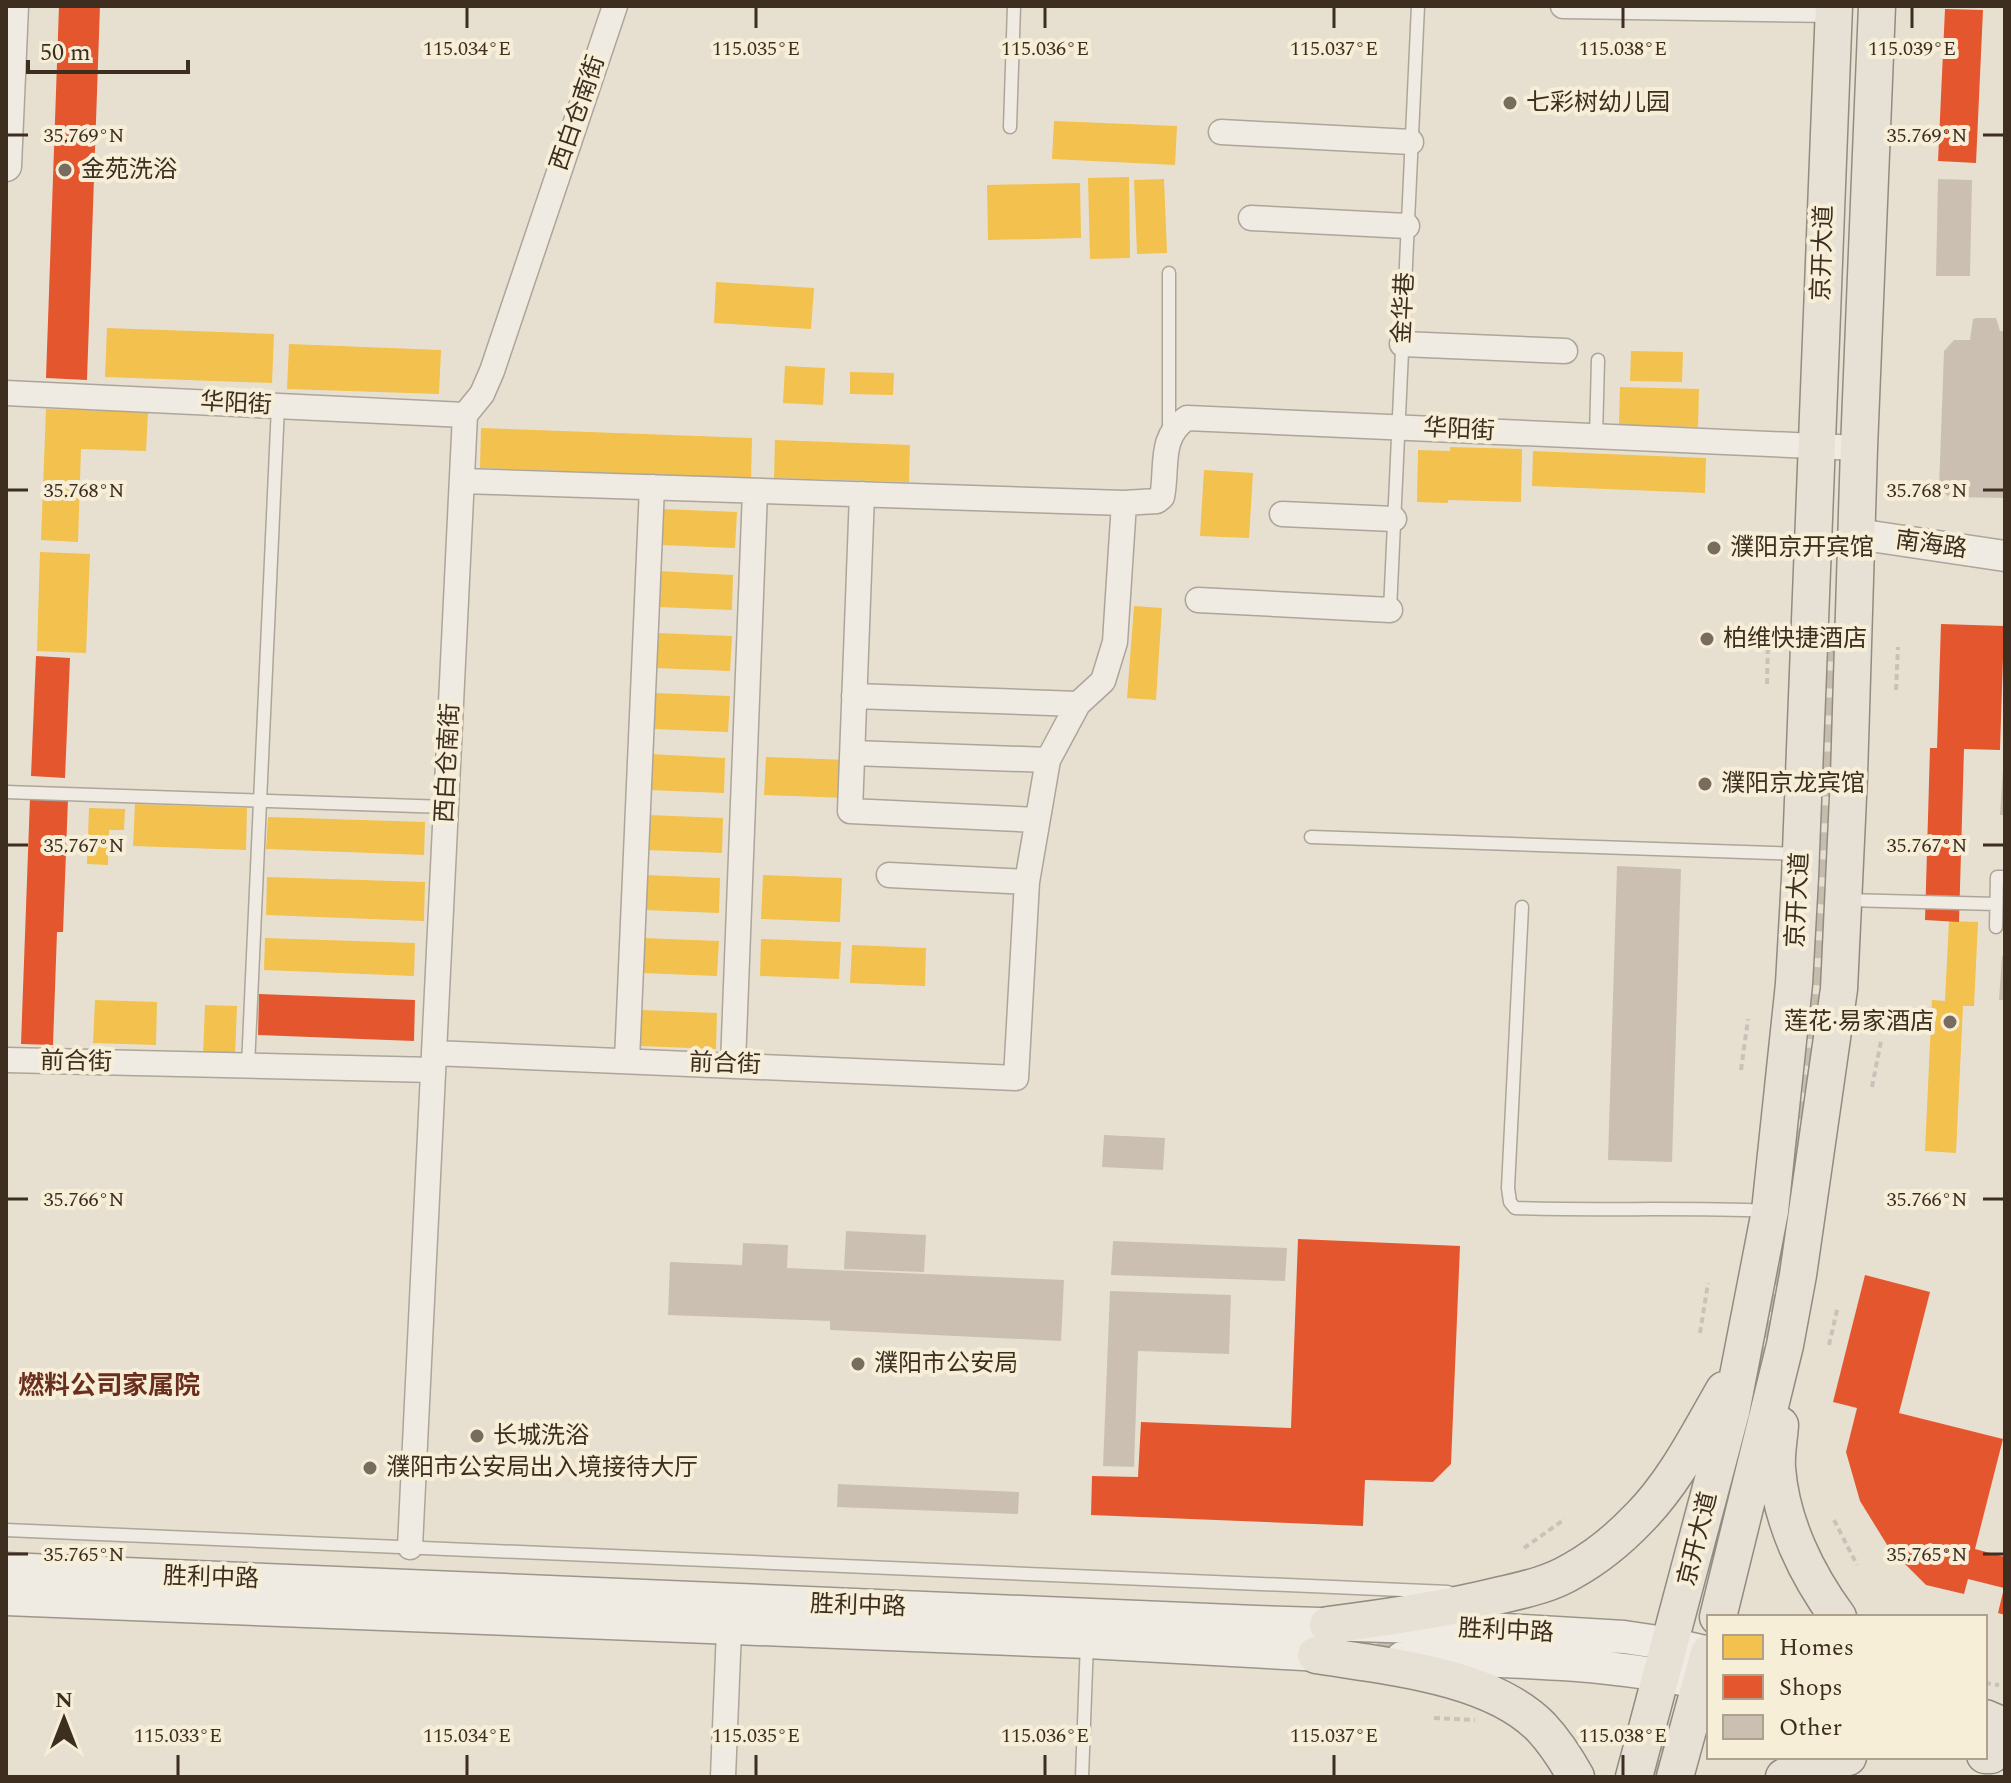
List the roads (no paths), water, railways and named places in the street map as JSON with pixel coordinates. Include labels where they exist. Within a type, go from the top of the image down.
[{"type":"main road","name":"京开大道","points":[[1718,1615],[1785,1345],[1809,1213],[1839,989],[1877,6]]},
{"type":"main road","name":"京开大道","points":[[1634,1777],[1743,1357],[1770,1211],[1794,984],[1834,8]]},
{"type":"main road","points":[[1785,1345],[1777,1467],[1783,1504],[1816,1587],[1837,1615]]},
{"type":"main road","points":[[1322,1640],[1410,1615],[1533,1588],[1570,1572],[1608,1547],[1641,1516],[1694,1440],[1743,1357]]},
{"type":"main road","name":"胜利中路","points":[[6,1569],[1322,1640],[1481,1660],[1613,1667],[1667,1659],[1707,1669]]},
{"type":"main road","name":"胜利中路","points":[[6,1599],[1087,1642],[1322,1640]]},
{"type":"main road","points":[[1322,1640],[1402,1668],[1444,1678],[1504,1701],[1539,1725],[1562,1753],[1576,1777]]},
{"type":"main road","points":[[1675,1777],[1707,1669]]},
{"type":"main road","points":[[1784,1777],[1808,1765],[1838,1759]]},
{"type":"street","points":[[6,166],[13,6]]},
{"type":"street","name":"西白仓南街","points":[[410,1547],[465,415],[482,394],[492,371],[615,6]]},
{"type":"street","points":[[1563,6],[1834,8]]},
{"type":"street","points":[[1221,132],[1411,142]]},
{"type":"street","points":[[1251,218],[1407,226]]},
{"type":"street","points":[[1402,344],[1565,351]]},
{"type":"street","name":"华阳街","points":[[6,393],[465,415]]},
{"type":"street","name":"华阳街","points":[[1169,438],[1176,426],[1187,418],[1859,448]]},
{"type":"street","points":[[462,481],[1124,503],[1157,501],[1162,497],[1169,438]]},
{"type":"street","points":[[627,1060],[652,487]]},
{"type":"street","points":[[733,1064],[755,491]]},
{"type":"street","points":[[862,494],[850,811],[1037,820]]},
{"type":"street","points":[[889,875],[1027,882],[1048,760],[1078,704],[1103,681],[1115,642],[1124,503]]},
{"type":"street","points":[[1282,514],[1394,519]]},
{"type":"street","name":"南海路","points":[[1857,534],[2005,556]]},
{"type":"street","points":[[1198,600],[1390,610]]},
{"type":"street","points":[[854,696],[1078,704]]},
{"type":"street","points":[[853,753],[1048,760]]},
{"type":"street","name":"前合街","points":[[6,1060],[248,1066],[627,1060],[1016,1078],[1027,882]]},
{"type":"street","points":[[723,1777],[729,1630]]},
{"type":"lane","points":[[1010,127],[1014,6]]},
{"type":"lane","name":"金华巷","points":[[1390,610],[1418,6]]},
{"type":"lane","points":[[1169,273],[1169,438]]},
{"type":"lane","points":[[1596,437],[1598,360]]},
{"type":"lane","points":[[248,1066],[278,406]]},
{"type":"lane","points":[[6,792],[446,807]]},
{"type":"lane","points":[[1311,837],[1800,854]]},
{"type":"lane","points":[[1996,927],[1997,877],[2005,877]]},
{"type":"lane","points":[[1844,900],[1996,904]]},
{"type":"lane","points":[[1522,907],[1508,1188],[1510,1202],[1515,1208],[1571,1210],[1691,1208],[1770,1211]]},
{"type":"lane","points":[[6,1530],[1500,1595]]},
{"type":"lane","points":[[1082,1777],[1087,1642]]},
{"type":"tunnel","points":[[1795,1173],[1812,1036],[1824,859],[1826,646]]},
{"type":"tunnel","points":[[1747,1417],[1789,1215]]},
{"type":"tunnel","points":[[1350,1640],[1420,1644]]},
{"type":"tunnel","points":[[1653,1777],[1661,1743]]},
{"type":"place","name":"七彩树幼儿园","points":[[1510,103]]},
{"type":"place","name":"金苑洗浴","points":[[65,170]]},
{"type":"place","name":"濮阳京开宾馆","points":[[1714,548]]},
{"type":"place","name":"柏维快捷酒店","points":[[1707,639]]},
{"type":"place","name":"濮阳京龙宾馆","points":[[1705,784]]},
{"type":"place","name":"莲花·易家酒店","points":[[1950,1022]]},
{"type":"place","name":"濮阳市公安局","points":[[858,1364]]},
{"type":"place","name":"长城洗浴","points":[[477,1436]]},
{"type":"place","name":"濮阳市公安局出入境接待大厅","points":[[370,1468]]},
{"type":"district","name":"燃料公司家属院","points":[[109,1386]]}]
